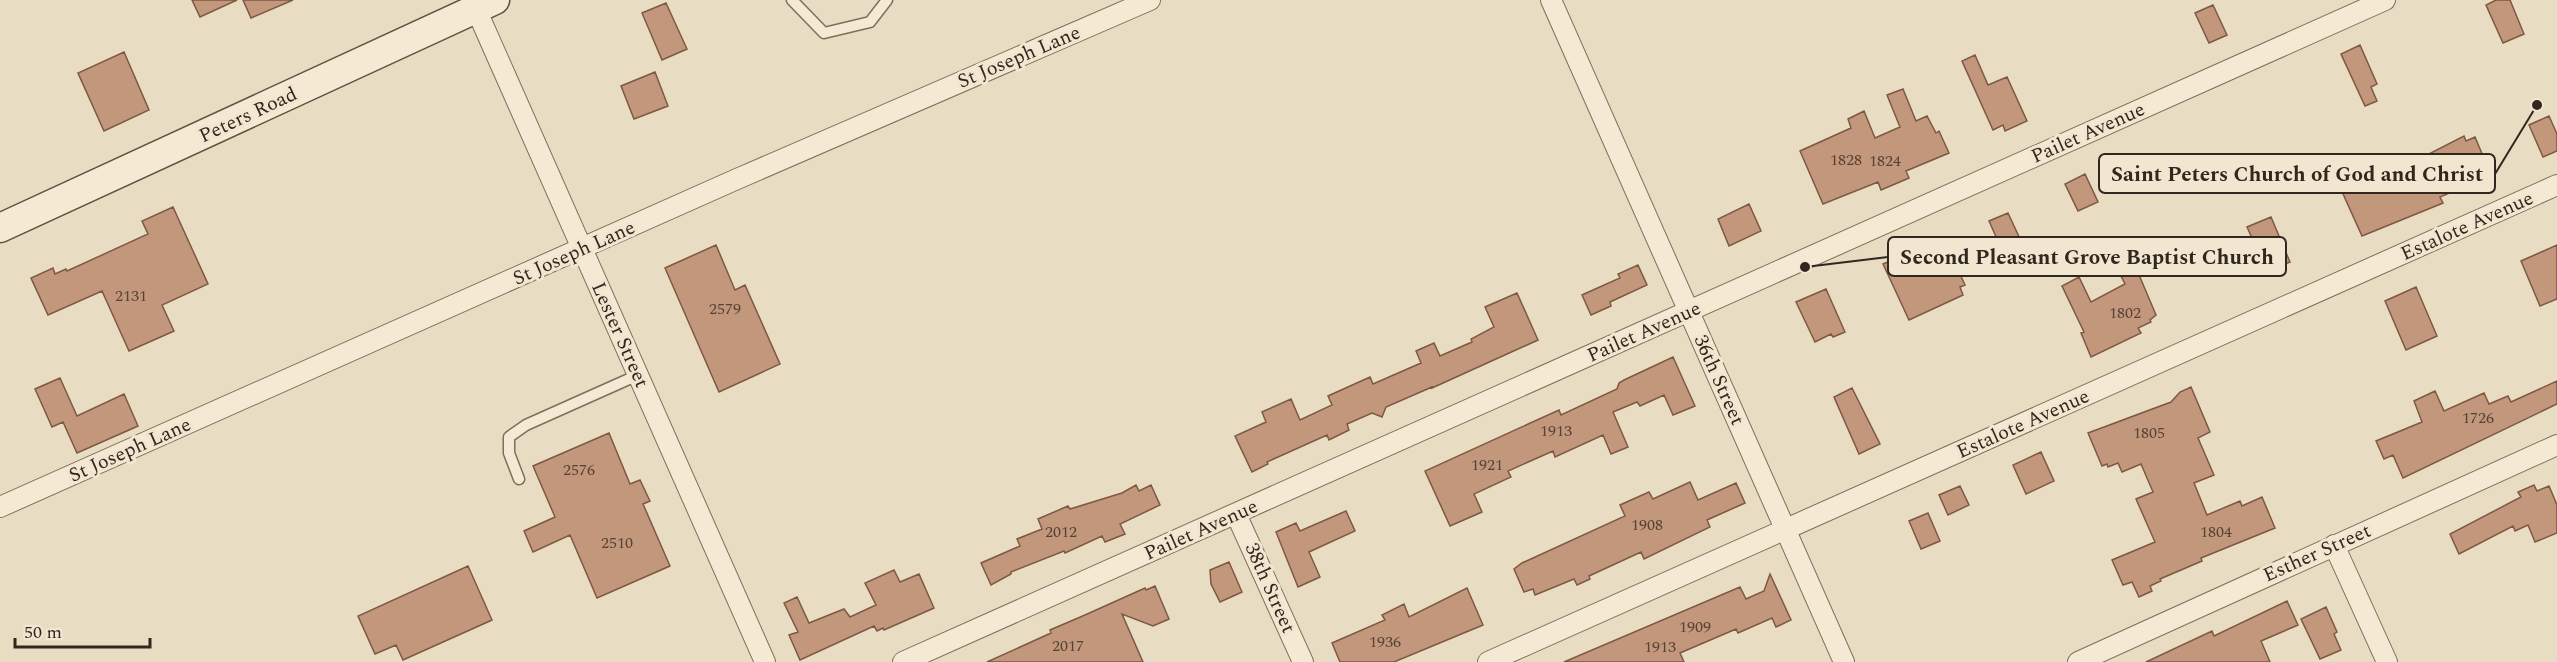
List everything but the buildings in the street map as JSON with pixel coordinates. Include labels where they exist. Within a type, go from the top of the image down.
[{"type":"main road","name":"Peters Road","points":[[0,228],[486,4]]},
{"type":"street","name":"St Joseph Lane","points":[[0,507],[738,179],[1150,0]]},
{"type":"street","name":"36th Street","points":[[1551,0],[1844,662]]},
{"type":"street","name":"Pailet Avenue","points":[[903,662],[2385,0]]},
{"type":"street","name":"Lester Street","points":[[486,4],[582,250],[765,662]]},
{"type":"street","name":"Estalote Avenue","points":[[1488,662],[2557,185]]},
{"type":"street","name":"Esther Street","points":[[2078,662],[2334,544],[2557,445]]},
{"type":"street","name":"38th Street","points":[[1236,514],[1303,662]]},
{"type":"street","points":[[2334,544],[2387,662]]},
{"type":"lane","points":[[792,0],[824,33],[870,22],[887,0]]},
{"type":"lane","points":[[519,479],[509,453],[509,436],[526,425],[638,375]]},
{"type":"place","name":"Saint Peters Church of God and Christ","points":[[2537,105]]},
{"type":"place","name":"Second Pleasant Grove Baptist Church","points":[[1805,267]]}]
